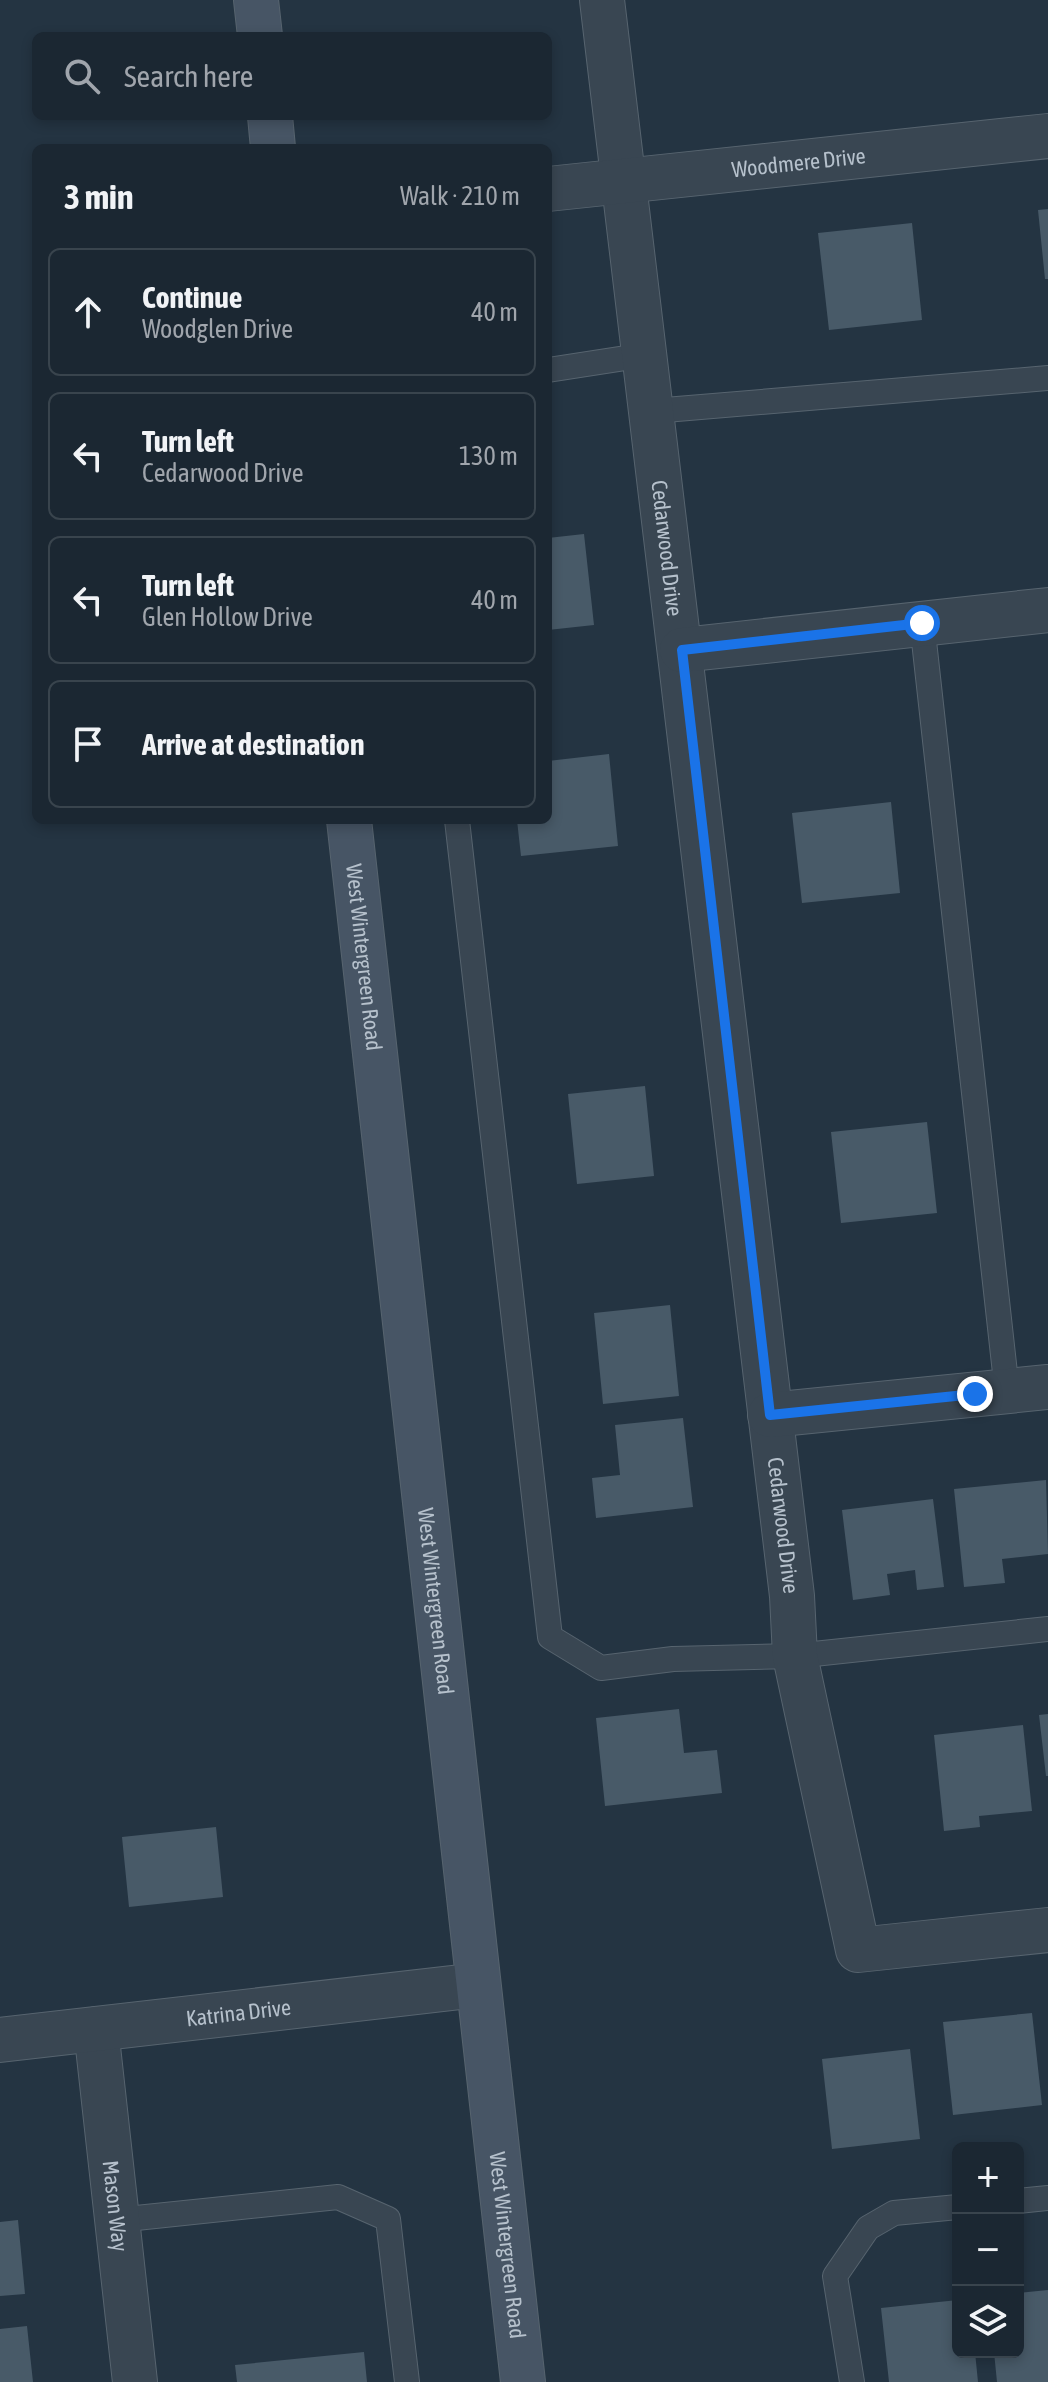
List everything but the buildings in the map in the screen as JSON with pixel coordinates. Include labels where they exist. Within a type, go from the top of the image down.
[{"type":"main road","points":[[256,0],[260,32]]},
{"type":"main road","points":[[270,120],[273,144]]},
{"type":"main road","name":"West Wintergreen Road","points":[[349,824],[523,2382]]},
{"type":"street","name":"Cedarwood Drive","points":[[602,0],[682,650],[792,1596],[795,1656],[858,1950],[1048,1930]]},
{"type":"street","name":"Woodmere Drive","points":[[552,189],[1048,136]]},
{"type":"street","points":[[682,650],[1048,610]]},
{"type":"street","points":[[770,1415],[1027,1389]]},
{"type":"street","name":"Katrina Drive","points":[[0,2040],[478,1985]]},
{"type":"street","name":"Mason Way","points":[[96,2029],[135,2382]]},
{"type":"lane","points":[[552,369],[645,355]]},
{"type":"lane","points":[[653,411],[1048,378]]},
{"type":"lane","points":[[922,623],[1027,1389]]},
{"type":"lane","points":[[457,824],[550,1637],[601,1668],[673,1659],[795,1656],[1048,1629]]},
{"type":"lane","points":[[117,2220],[338,2197],[388,2219],[407,2382]]},
{"type":"lane","points":[[1024,2200],[1048,2198]]},
{"type":"lane","points":[[852,2382],[835,2276],[868,2228],[894,2213],[952,2208]]},
{"type":"route","points":[[922,623],[682,650],[770,1415],[975,1394]]}]
